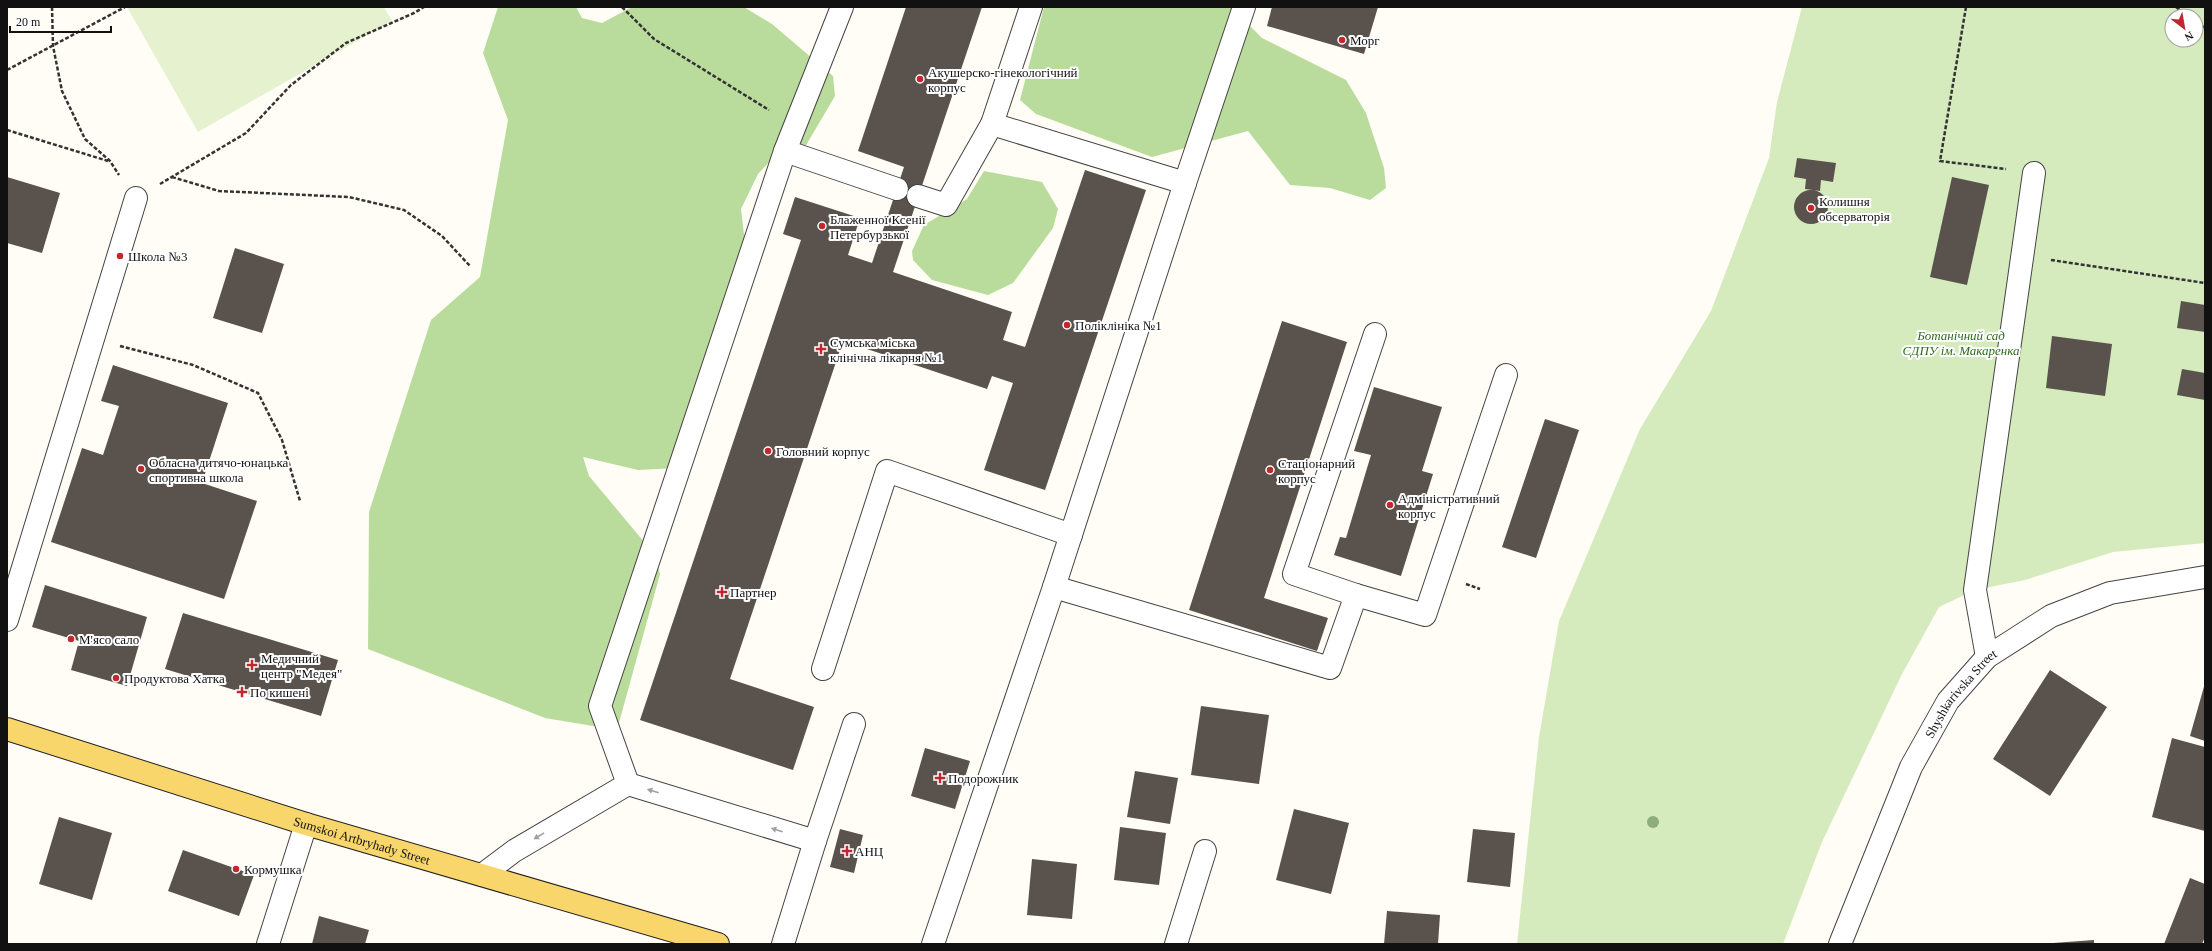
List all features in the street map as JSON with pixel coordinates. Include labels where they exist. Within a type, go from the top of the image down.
[{"type":"main road","name":"Sumskoi Artbryhady Street","points":[[7,729],[306,824],[718,944]]},
{"type":"street","points":[[628,784],[600,706],[785,151],[842,7]]},
{"type":"street","points":[[918,196],[946,205],[992,124],[1031,7]]},
{"type":"street","points":[[933,944],[1054,587],[1185,183],[1244,7]]},
{"type":"street","points":[[992,124],[1185,183]]},
{"type":"street","points":[[785,151],[897,189]]},
{"type":"street","points":[[1988,657],[1976,590],[2034,173]]},
{"type":"street","points":[[7,620],[136,198]]},
{"type":"street","points":[[1375,334],[1294,574],[1356,595],[1426,615],[1506,375]]},
{"type":"street","points":[[823,669],[887,471],[1070,535]]},
{"type":"street","name":"Shyshkarivska Street","points":[[1840,944],[1911,767],[1948,701],[1988,657],[2051,616],[2110,593],[2205,577]]},
{"type":"street","points":[[1054,587],[1330,668],[1356,595]]},
{"type":"street","points":[[783,944],[854,724]]},
{"type":"street","points":[[482,875],[514,851],[628,784],[815,841]]},
{"type":"street","points":[[268,944],[306,824]]},
{"type":"street","points":[[1176,944],[1205,851]]},
{"type":"path","points":[[52,7],[54,46],[62,91],[85,139],[110,161],[136,198],[246,133],[291,85],[346,43],[414,14],[424,7]]},
{"type":"path","points":[[7,70],[125,7]]},
{"type":"path","points":[[622,7],[654,39],[795,126]]},
{"type":"path","points":[[1966,7],[1940,161],[2034,173]]},
{"type":"path","points":[[7,130],[110,161]]},
{"type":"path","points":[[172,177],[219,191],[349,197],[404,210],[442,236],[470,266]]},
{"type":"path","points":[[2022,256],[2205,283]]},
{"type":"path","points":[[93,339],[193,365],[258,393],[282,440],[300,501]]},
{"type":"green space","points":[[127,7],[384,7],[392,21],[198,132]]},
{"type":"green space","points":[[498,7],[576,7],[582,18],[602,23],[632,7],[744,7],[772,24],[833,76],[835,96],[805,147],[771,160],[758,174],[741,209],[749,277],[677,468],[638,470],[583,457],[589,476],[655,555],[660,574],[617,730],[545,718],[368,649],[369,512],[431,320],[480,277],[508,120],[483,53]]},
{"type":"green space","points":[[1044,7],[1236,7],[1235,11],[1262,38],[1346,80],[1366,113],[1384,168],[1386,188],[1370,200],[1330,188],[1290,185],[1248,131],[1152,157],[1036,114],[1020,100]]},
{"type":"green space","name":"Ботанічний сад СДПУ ім. Макаренка","points":[[1802,7],[2205,7],[2205,543],[2113,552],[2025,580],[1975,590],[1939,607],[1901,676],[1822,842],[1783,944],[1517,944],[1539,737],[1559,621],[1640,429],[1711,311],[1769,158],[1777,102]]},
{"type":"green space","points":[[984,171],[1042,182],[1058,209],[1053,228],[1013,283],[988,295],[932,280],[913,260],[912,251],[924,225],[967,199]]},
{"type":"building","name":"Головний корпус","points":[[906,7],[982,7],[893,272],[1012,312],[1003,340],[1025,347],[1085,170],[1146,190],[1045,490],[984,470],[1013,383],[992,376],[987,389],[843,341],[730,679],[814,707],[793,770],[640,720],[801,240],[783,234],[795,197],[860,218],[848,255],[872,263],[904,167],[858,151]]},
{"type":"building","name":"Морг","points":[[1272,7],[1378,7],[1364,54],[1267,26]]},
{"type":"building","points":[[1797,158],[1836,163],[1833,182],[1821,180],[1820,191],[1805,189],[1806,179],[1794,177]]},
{"type":"building","points":[[7,177],[60,193],[42,253],[7,243]]},
{"type":"building","points":[[1952,177],[1989,185],[1967,285],[1930,277]]},
{"type":"building","name":"Колишня обсерваторія","points":[[1808,190],[1814,190],[1823,195],[1827,201],[1827,213],[1823,219],[1814,224],[1808,224],[1799,219],[1794,210],[1794,204],[1799,195]]},
{"type":"building","points":[[235,248],[284,264],[262,333],[213,318]]},
{"type":"building","points":[[2181,301],[2205,305],[2205,332],[2177,328]]},
{"type":"building","name":"Стаціонарний корпус","points":[[1282,321],[1347,342],[1264,598],[1328,618],[1317,651],[1189,610]]},
{"type":"building","points":[[2052,336],[2112,344],[2105,396],[2046,388]]},
{"type":"building","name":"Обласна дитячо-юнацька спортивна школа","points":[[113,365],[228,403],[202,483],[257,501],[224,599],[51,542],[82,448],[103,455],[119,406],[101,401]]},
{"type":"building","points":[[2182,369],[2205,373],[2205,400],[2177,395]]},
{"type":"building","name":"Адміністративний корпус","points":[[1374,387],[1442,407],[1422,471],[1433,474],[1401,576],[1334,555],[1340,537],[1346,538],[1371,455],[1354,451]]},
{"type":"building","points":[[1545,419],[1579,430],[1536,558],[1502,547]]},
{"type":"building","points":[[45,585],[147,617],[127,686],[71,670],[79,641],[32,627]]},
{"type":"building","name":"Медичний центр \"Медея\"","points":[[183,613],[338,660],[321,716],[165,669]]},
{"type":"building","points":[[2050,670],[2107,707],[2050,796],[1993,759]]},
{"type":"building","points":[[2205,683],[2205,741],[2190,736]]},
{"type":"building","points":[[1201,706],[1269,715],[1259,784],[1191,775]]},
{"type":"building","points":[[2172,738],[2205,747],[2205,831],[2152,817]]},
{"type":"building","name":"Подорожник","points":[[925,748],[970,761],[955,809],[911,796]]},
{"type":"building","points":[[1135,771],[1178,778],[1170,824],[1127,817]]},
{"type":"building","points":[[1294,809],[1349,823],[1331,894],[1276,880]]},
{"type":"building","points":[[59,817],[112,833],[92,900],[39,884]]},
{"type":"building","points":[[1120,827],[1166,833],[1159,885],[1114,880]]},
{"type":"building","name":"АНЦ","points":[[840,829],[863,835],[854,873],[830,867]]},
{"type":"building","points":[[1473,829],[1515,833],[1510,887],[1467,882]]},
{"type":"building","points":[[183,850],[254,875],[239,916],[168,891]]},
{"type":"building","points":[[1032,859],[1077,864],[1072,919],[1027,915]]},
{"type":"building","points":[[2190,878],[2205,884],[2205,937],[2202,944],[2164,944]]},
{"type":"building","points":[[1387,911],[1440,915],[1438,944],[1384,944]]},
{"type":"building","points":[[319,916],[369,930],[365,944],[312,944]]},
{"type":"building","points":[[2094,940],[2094,944],[2053,944],[2053,943]]},
{"type":"place","name":"Морг","points":[[1342,40]]},
{"type":"place","name":"Акушерско-гінекологічний корпус","points":[[920,79]]},
{"type":"place","name":"Колишня обсерваторія","points":[[1811,208]]},
{"type":"place","name":"Блаженної Ксенії Петербурзької","points":[[822,226]]},
{"type":"place","name":"Школа №3","points":[[120,256]]},
{"type":"place","name":"Поліклініка №1","points":[[1067,325]]},
{"type":"place","name":"Сумська міська клінічна лікарня №1","points":[[821,349]]},
{"type":"place","name":"Головний корпус","points":[[768,451]]},
{"type":"place","name":"Обласна дитячо-юнацька спортивна школа","points":[[141,469]]},
{"type":"place","name":"Стаціонарний корпус","points":[[1270,470]]},
{"type":"place","name":"Адміністративний корпус","points":[[1390,505]]},
{"type":"place","name":"Партнер","points":[[722,592]]},
{"type":"place","name":"М'ясо сало","points":[[71,639]]},
{"type":"place","name":"Медичний центр \"Медея\"","points":[[252,665]]},
{"type":"place","name":"Продуктова Хатка","points":[[116,678]]},
{"type":"place","name":"По кишені","points":[[242,692]]},
{"type":"place","name":"Подорожник","points":[[940,778]]},
{"type":"place","name":"АНЦ","points":[[847,851]]},
{"type":"place","name":"Кормушка","points":[[236,869]]}]
